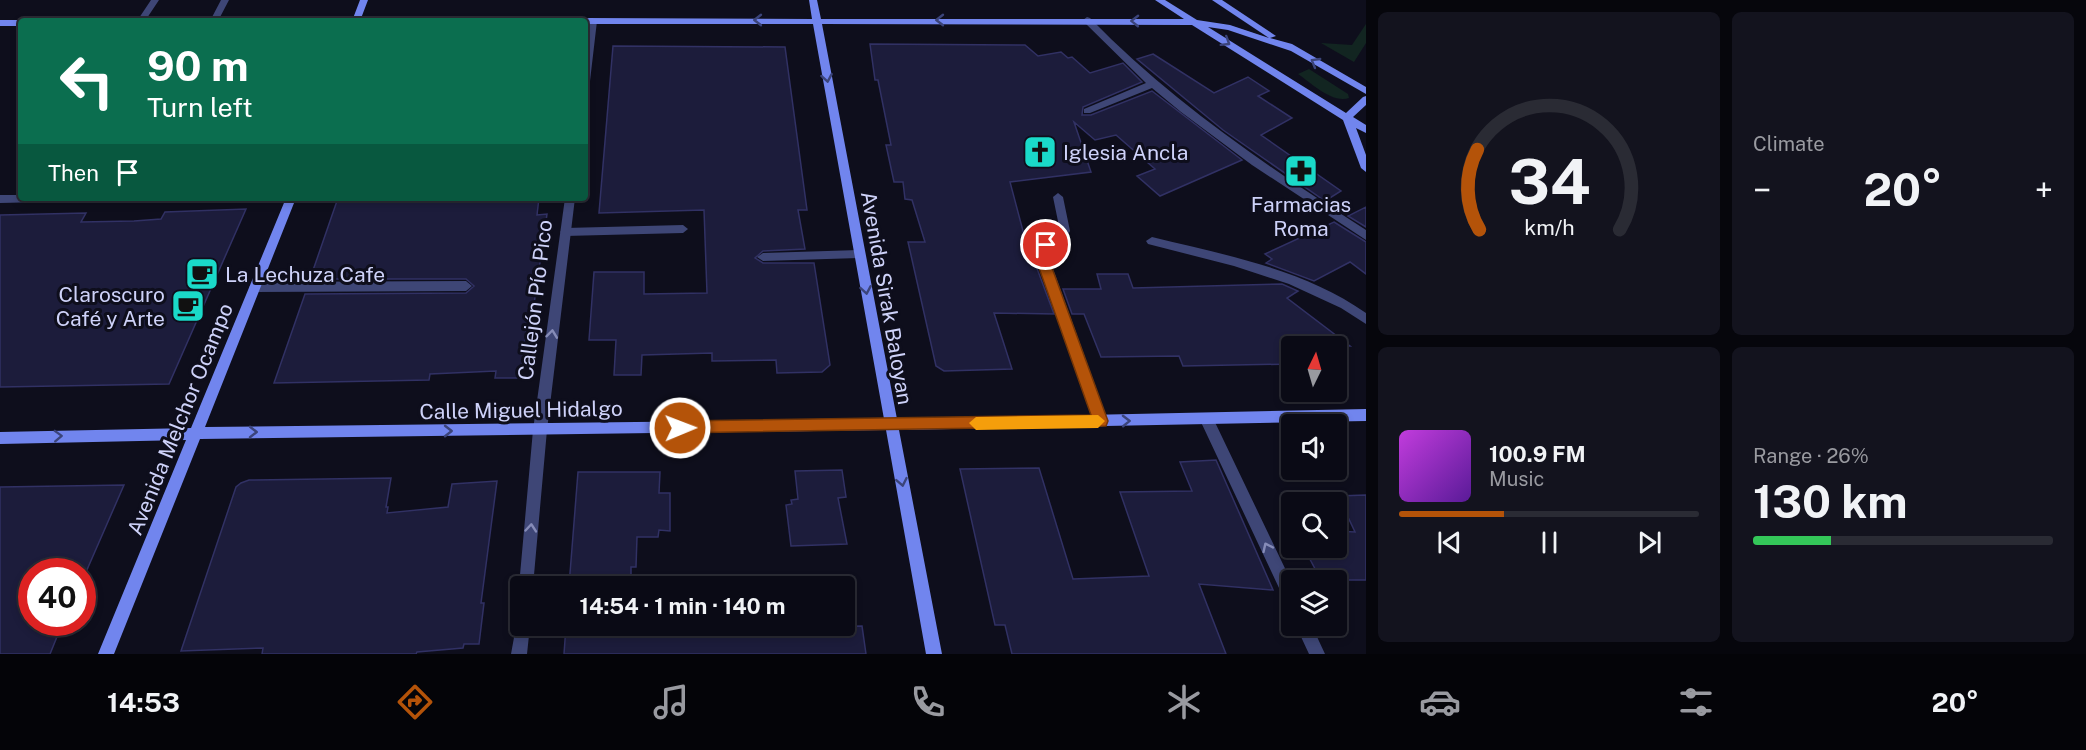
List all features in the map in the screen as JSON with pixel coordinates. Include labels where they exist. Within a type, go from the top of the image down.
[{"type":"street","points":[[143,18],[155,0]]},
{"type":"street","points":[[216,18],[225,0]]},
{"type":"street","points":[[357,18],[364,0]]},
{"type":"street","name":"Avenida Sirak Baloyan","points":[[813,0],[934,654]]},
{"type":"street","points":[[1159,0],[1366,130]]},
{"type":"street","points":[[1216,0],[1294,50],[1366,91]]},
{"type":"street","points":[[1087,20],[1122,58],[1152,84],[1255,163],[1366,236]]},
{"type":"street","points":[[589,21],[1087,20],[1194,22],[1230,28],[1294,50]]},
{"type":"street","points":[[0,23],[18,23]]},
{"type":"street","points":[[1087,111],[1152,84]]},
{"type":"street","points":[[1347,118],[1366,99]]},
{"type":"street","points":[[1347,118],[1366,166]]},
{"type":"street","points":[[1058,197],[1065,231],[1061,238],[1046,245],[1042,255],[1101,421]]},
{"type":"street","points":[[0,199],[18,199]]},
{"type":"street","name":"Avenida Melchor Ocampo","points":[[106,654],[290,201]]},
{"type":"street","name":"Callejón Pío Pico","points":[[527,576],[540,430],[570,201]]},
{"type":"street","points":[[565,232],[683,230]]},
{"type":"street","points":[[1152,241],[1258,269],[1310,288],[1366,319]]},
{"type":"street","points":[[763,257],[859,254]]},
{"type":"street","points":[[255,287],[466,286]]},
{"type":"street","name":"Calle Miguel Hidalgo","points":[[0,438],[195,432],[891,425],[1366,415]]},
{"type":"street","points":[[1207,420],[1281,577]]},
{"type":"street","points":[[519,654],[521,636]]},
{"type":"street","points":[[1309,636],[1317,654]]},
{"type":"green space","points":[[1366,24],[1366,43],[1354,62],[1321,43],[1352,45]]},
{"type":"green space","points":[[1309,69],[1348,94],[1349,98],[1336,98],[1329,95],[1298,74]]},
{"type":"building","points":[[870,44],[1025,45],[1038,56],[1061,52],[1068,58],[1072,57],[1090,73],[1123,63],[1142,82],[1083,107],[1082,115],[1091,115],[1152,91],[1242,160],[1160,196],[1137,176],[1155,169],[1116,135],[1095,140],[1074,122],[1091,172],[1010,182],[1023,231],[1054,314],[994,313],[1012,369],[944,371],[936,366],[908,242],[925,242],[912,200],[905,199],[903,182],[894,182],[886,145],[891,145],[878,80],[875,80]]},
{"type":"building","points":[[613,46],[785,47],[807,210],[798,210],[805,249],[763,251],[755,258],[763,263],[814,263],[830,365],[822,372],[777,373],[776,360],[712,361],[712,353],[642,355],[641,375],[614,375],[616,340],[589,340],[594,272],[644,272],[644,294],[707,293],[704,210],[599,213]]},
{"type":"building","points":[[1153,54],[1214,93],[1248,77],[1269,91],[1258,96],[1292,118],[1261,135],[1341,191],[1325,201],[1223,130],[1137,59]]},
{"type":"building","points":[[337,201],[539,201],[537,215],[547,214],[530,332],[526,332],[520,378],[495,378],[496,371],[430,374],[429,380],[274,383],[305,294],[466,293],[474,286],[466,279],[310,279]]},
{"type":"building","points":[[1366,207],[1366,227],[1348,216]]},
{"type":"building","points":[[246,209],[169,384],[0,387],[0,215],[86,213],[81,222],[134,221],[161,219],[165,212]]},
{"type":"building","points":[[1334,222],[1366,242],[1366,274],[1350,262],[1314,281],[1266,263],[1272,259],[1265,254]]},
{"type":"building","points":[[1097,274],[1128,274],[1133,288],[1282,284],[1298,291],[1287,298],[1337,336],[1281,336],[1281,364],[1183,366],[1179,356],[1101,357],[1084,314],[1072,314],[1063,289],[1101,289]]},
{"type":"building","points":[[1216,460],[1273,590],[1199,584],[1226,654],[1012,654],[1005,625],[995,625],[960,469],[1039,468],[1073,579],[1149,576],[1120,492],[1192,491],[1180,462]]},
{"type":"building","points":[[842,470],[846,497],[838,498],[847,544],[791,546],[786,505],[792,504],[791,500],[798,499],[795,471]]},
{"type":"building","points":[[578,472],[660,472],[659,493],[670,493],[670,531],[659,530],[658,537],[637,537],[636,567],[631,567],[631,576],[570,576]]},
{"type":"building","points":[[391,478],[387,513],[448,507],[452,484],[497,481],[481,603],[484,603],[479,644],[464,644],[463,648],[417,652],[416,654],[262,654],[263,648],[181,651],[236,487],[249,480]]},
{"type":"building","points":[[124,485],[92,558],[18,558],[18,636],[57,636],[50,654],[0,654],[0,487]]},
{"type":"building","points":[[1366,495],[1366,580],[1347,580],[1347,570],[1316,570],[1309,558],[1347,558],[1347,532],[1355,532],[1347,515],[1347,496]]},
{"type":"building","points":[[855,626],[862,626],[866,654],[564,654],[565,636],[855,636]]},
{"type":"slow traffic","points":[[976,423],[1098,421]]},
{"type":"place","name":"Iglesia Ancla","points":[[1040,152]]},
{"type":"place","name":"Farmacias Roma","points":[[1301,171]]},
{"type":"place","name":"La Lechuza Cafe","points":[[202,274]]},
{"type":"place","name":"Claroscuro Café y Arte","points":[[188,306]]},
{"type":"route","points":[[680,428],[1101,421],[1045,265],[1042,255],[1046,245]]}]
